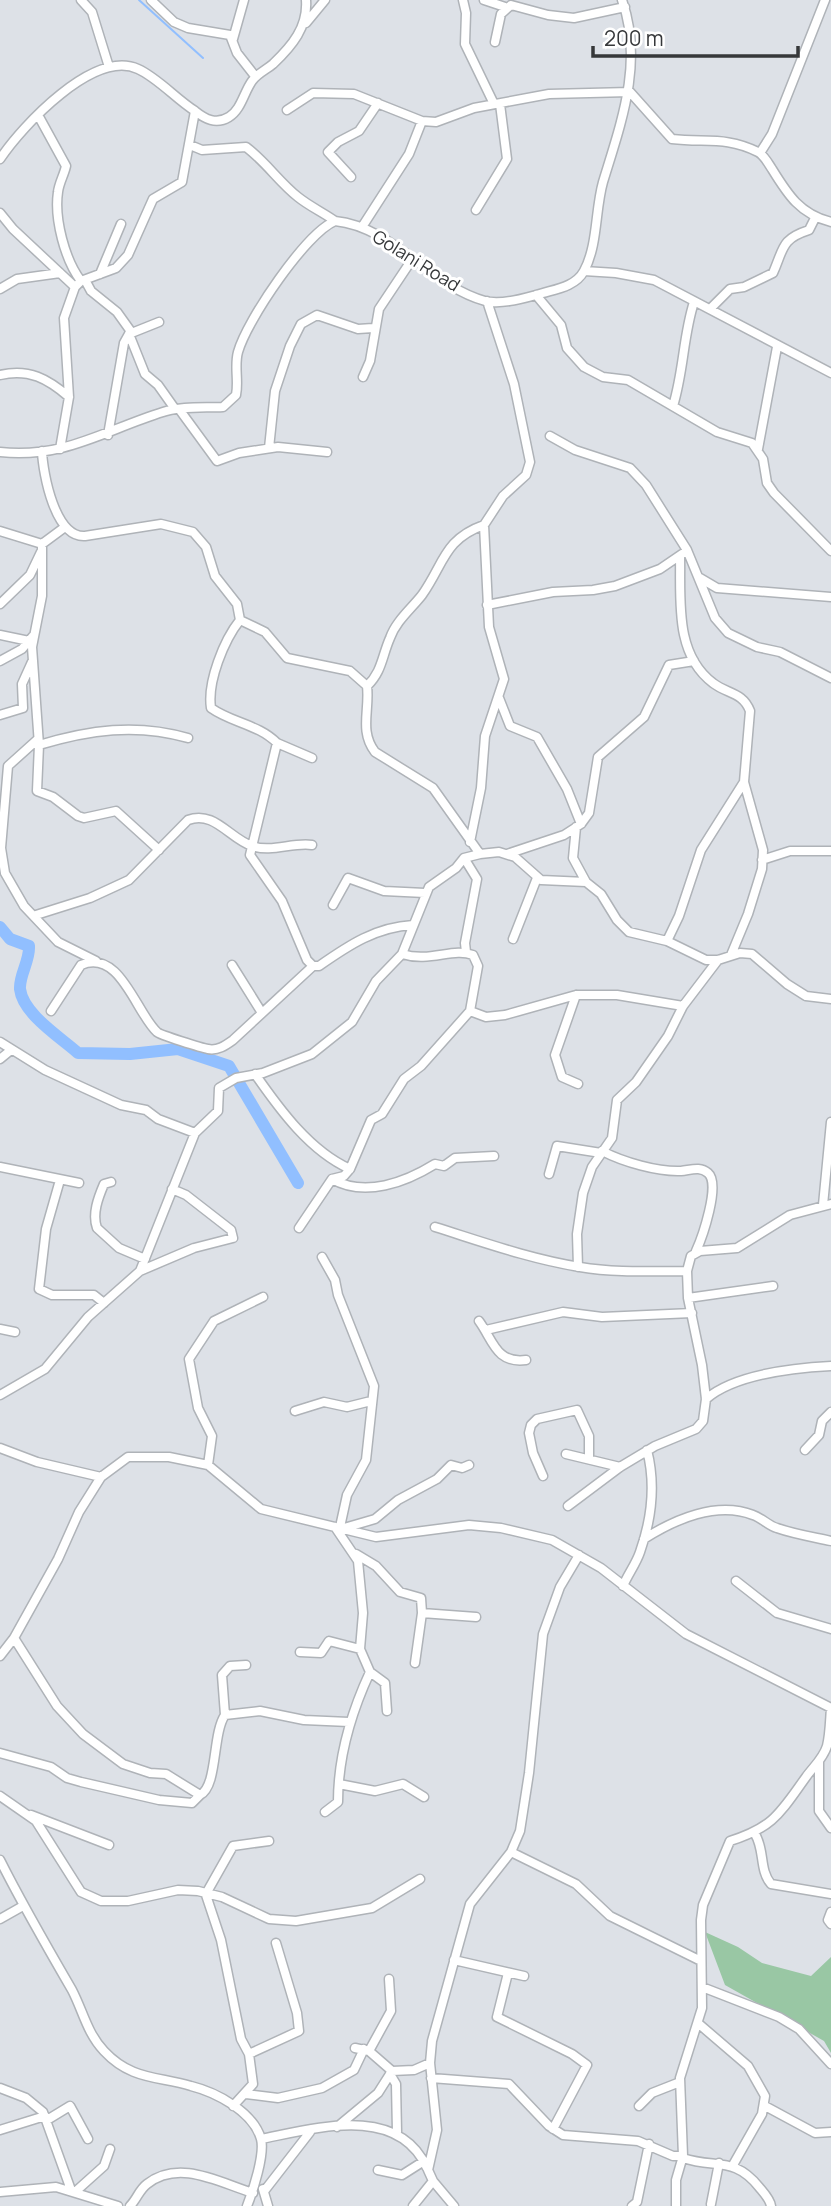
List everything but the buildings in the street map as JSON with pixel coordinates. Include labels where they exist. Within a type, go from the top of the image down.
[{"type":"street","points":[[81,0],[92,12],[109,67]]},
{"type":"street","points":[[151,0],[174,22],[188,28],[225,32],[233,38]]},
{"type":"street","points":[[244,0],[233,38],[237,53],[255,76]]},
{"type":"street","points":[[306,0],[306,23]]},
{"type":"street","points":[[0,159],[11,143],[38,115],[85,77],[109,67],[139,69],[195,111],[216,121],[230,116],[255,76],[272,65],[325,0]]},
{"type":"street","points":[[463,0],[466,13],[465,44],[497,104],[507,159],[476,210]]},
{"type":"street","points":[[470,842],[481,788],[485,736],[504,679],[489,627],[484,525],[503,496],[526,475],[530,462],[514,384],[487,301],[536,295],[562,288],[584,271],[600,191],[630,92],[632,65],[624,4],[574,18],[548,15],[517,4],[505,7],[484,0]]},
{"type":"street","points":[[760,153],[772,134],[825,0]]},
{"type":"street","points":[[495,42],[505,7]]},
{"type":"street","points":[[287,110],[313,93],[354,93],[422,121],[443,120],[497,104],[571,92],[630,92],[672,139],[718,139],[736,142],[760,153],[792,200],[816,218],[831,222]]},
{"type":"street","points":[[351,177],[328,152],[338,142],[359,131],[379,103]]},
{"type":"street","points":[[60,449],[69,397],[64,318],[80,283],[116,268],[128,255],[153,199],[181,182],[195,111]]},
{"type":"street","points":[[38,115],[66,166],[57,194],[60,229],[80,283]]},
{"type":"street","points":[[362,227],[409,154],[422,121]]},
{"type":"street","points":[[0,452],[20,454],[60,449],[108,435],[177,409],[223,407],[231,402],[237,387],[237,355],[245,330],[296,258],[318,233],[335,221],[322,210],[301,200],[270,167],[246,147],[206,150],[190,145]]},
{"type":"street","points":[[0,213],[13,229],[60,273],[80,283],[117,313],[130,333],[145,374],[158,385],[217,461],[239,453],[269,448],[290,447],[327,452]]},
{"type":"street","points":[[710,309],[730,289],[744,287],[773,273],[785,242],[796,233],[808,230],[816,218]]},
{"type":"street","name":"Golani Road","points":[[335,221],[362,227],[413,258],[442,281],[487,301]]},
{"type":"street","points":[[100,274],[121,224]]},
{"type":"street","points":[[363,377],[370,361],[373,328],[386,295],[413,258]]},
{"type":"street","points":[[584,271],[616,273],[653,280],[777,347],[811,360],[831,373]]},
{"type":"street","points":[[0,289],[17,279],[60,273]]},
{"type":"street","points":[[536,295],[555,316],[563,330],[567,348],[584,367],[603,377],[628,380],[717,432],[745,439],[758,449]]},
{"type":"street","points":[[673,405],[684,369],[685,338],[694,302]]},
{"type":"street","points":[[269,448],[275,391],[301,324],[317,315],[358,329],[373,328]]},
{"type":"street","points":[[130,333],[159,322]]},
{"type":"street","points":[[108,435],[130,333]]},
{"type":"street","points":[[777,347],[758,449],[767,483],[830,547]]},
{"type":"street","points":[[0,375],[11,373],[45,377],[69,397]]},
{"type":"street","points":[[550,436],[575,450],[631,468],[662,507],[687,550],[715,618],[728,633],[757,647],[780,652],[831,678]]},
{"type":"street","points":[[42,451],[49,494],[65,527],[79,536],[161,524],[193,532],[206,548],[215,576],[237,604],[240,620],[220,661],[212,688],[211,708],[220,715],[266,732],[277,743],[312,758]]},
{"type":"street","points":[[480,854],[433,788],[375,752],[369,744],[364,726],[367,685],[379,673],[390,636],[425,590],[442,558],[465,531],[484,525]]},
{"type":"street","points":[[0,604],[30,575],[42,546],[65,527]]},
{"type":"street","points":[[0,531],[42,546]]},
{"type":"street","points":[[42,546],[42,596],[31,638],[38,742],[37,790],[85,818],[116,811],[159,850]]},
{"type":"street","points":[[487,605],[553,592],[615,586],[660,569],[687,550]]},
{"type":"street","points":[[680,556],[682,631],[694,661],[715,685],[746,702],[750,721],[744,782],[761,836],[762,860],[748,914],[731,955]]},
{"type":"street","points":[[698,576],[706,585],[717,588],[831,597]]},
{"type":"street","points":[[240,620],[265,632],[287,659],[350,671],[367,685]]},
{"type":"street","points":[[0,635],[31,638]]},
{"type":"street","points":[[0,661],[22,649],[31,638]]},
{"type":"street","points":[[507,854],[564,835],[579,825],[589,813],[598,757],[644,717],[669,665],[694,661]]},
{"type":"street","points":[[0,715],[23,708],[22,684],[32,662]]},
{"type":"street","points":[[499,698],[510,726],[537,737],[566,789],[579,825],[573,858],[586,882],[601,894],[623,928],[639,936],[667,941],[706,960],[752,954],[787,984],[806,996],[831,999]]},
{"type":"street","points":[[188,738],[122,730],[79,732],[38,742],[8,766],[1,848],[8,880],[24,906],[36,915],[58,942],[103,963],[126,985],[158,1033],[209,1049],[225,1046],[313,966],[319,966],[370,933],[395,926],[413,925]]},
{"type":"street","points":[[277,743],[250,855],[282,901],[307,960],[313,966]]},
{"type":"street","points":[[667,941],[679,916],[701,850],[744,782]]},
{"type":"street","points":[[36,915],[90,898],[130,880],[188,820],[196,817],[214,821],[251,846],[264,848],[312,845]]},
{"type":"street","points":[[762,860],[790,851],[831,851]]},
{"type":"street","points":[[140,1271],[195,1133],[218,1111],[219,1088],[236,1077],[255,1074],[312,1054],[352,1021],[376,981],[402,954],[425,893],[464,858],[499,852],[515,857],[537,878],[551,883],[586,882]]},
{"type":"street","points":[[464,858],[476,873],[477,879],[465,943],[466,952]]},
{"type":"street","points":[[333,905],[348,878],[384,891],[425,893]]},
{"type":"street","points":[[513,939],[537,878]]},
{"type":"street","points":[[299,1228],[332,1179],[344,1175],[350,1169],[371,1120],[382,1114],[404,1079],[421,1066],[470,1011],[478,966],[473,955],[466,952],[424,959],[402,954]]},
{"type":"street","points":[[578,1267],[578,1234],[583,1193],[592,1167],[612,1138],[617,1100],[636,1082],[668,1036],[683,1006],[718,960]]},
{"type":"street","points":[[51,1011],[81,965],[96,961]]},
{"type":"street","points":[[232,965],[262,1013]]},
{"type":"street","points":[[470,1011],[486,1017],[505,1015],[576,995],[617,995],[683,1006]]},
{"type":"street","points":[[576,995],[555,1055],[562,1077],[578,1084]]},
{"type":"street","points":[[0,1042],[45,1070],[121,1105],[146,1110],[158,1119],[195,1133]]},
{"type":"street","points":[[0,1059],[11,1050]]},
{"type":"street","points":[[255,1074],[278,1109],[323,1156],[350,1169]]},
{"type":"street","points":[[696,1251],[737,1248],[790,1215],[827,1204],[831,1122]]},
{"type":"street","points":[[550,1174],[557,1146],[602,1152],[617,1159],[671,1170],[700,1169],[711,1177],[710,1207],[687,1271],[688,1298],[706,1399],[706,1415],[696,1429],[647,1451],[620,1467],[568,1506]]},
{"type":"street","points":[[332,1179],[351,1187],[387,1184],[406,1181],[435,1164],[444,1166],[455,1158],[494,1156]]},
{"type":"street","points":[[0,1167],[79,1183]]},
{"type":"street","points":[[60,1180],[46,1229],[39,1289],[52,1295],[94,1295],[104,1303]]},
{"type":"street","points":[[111,1182],[104,1184],[102,1189],[95,1214],[97,1228],[110,1242],[145,1259]]},
{"type":"street","points":[[0,1395],[45,1369],[104,1303],[140,1271],[194,1248],[233,1238],[231,1230],[186,1195],[172,1189]]},
{"type":"street","points":[[435,1227],[501,1249],[578,1267],[619,1271],[687,1271]]},
{"type":"street","points":[[322,1257],[335,1280],[338,1295],[368,1365],[374,1386],[366,1460],[347,1495],[339,1527],[356,1554],[362,1582],[360,1649],[370,1672],[385,1683],[387,1711]]},
{"type":"street","points":[[688,1298],[773,1286]]},
{"type":"street","points":[[208,1465],[212,1436],[198,1408],[189,1359],[214,1321],[263,1297]]},
{"type":"street","points":[[486,1330],[563,1312],[602,1317],[692,1313]]},
{"type":"street","points":[[479,1321],[498,1354],[513,1361],[526,1360]]},
{"type":"street","points":[[0,1328],[15,1332]]},
{"type":"street","points":[[706,1399],[718,1388],[734,1382],[830,1364]]},
{"type":"street","points":[[295,1410],[324,1402],[348,1407],[371,1401]]},
{"type":"street","points":[[543,1476],[529,1433],[531,1425],[537,1419],[577,1410],[589,1436],[589,1458]]},
{"type":"street","points":[[805,1450],[819,1435],[822,1420],[831,1412]]},
{"type":"street","points":[[0,1448],[37,1462],[101,1477]]},
{"type":"street","points":[[623,1586],[644,1538],[651,1509],[653,1481],[647,1451]]},
{"type":"street","points":[[566,1454],[620,1467]]},
{"type":"street","points":[[0,1656],[14,1639],[58,1559],[79,1512],[101,1477],[128,1457],[169,1457],[208,1465],[261,1509],[383,1537],[484,1526],[552,1540],[579,1555],[686,1634],[831,1708],[827,1745],[819,1762],[793,1798],[755,1834],[730,1841],[724,1849],[703,1905],[699,2024],[685,2055],[680,2082],[683,2157],[676,2180],[676,2206]]},
{"type":"street","points":[[339,1527],[375,1519],[398,1500],[437,1479],[451,1465],[462,1468],[469,1465]]},
{"type":"street","points":[[644,1538],[660,1528],[702,1513],[731,1510],[755,1516],[774,1528],[831,1541]]},
{"type":"street","points":[[356,1554],[376,1566],[400,1592],[421,1598],[422,1613],[415,1663]]},
{"type":"street","points":[[428,2170],[437,2130],[430,2063],[441,2004],[470,1905],[511,1852],[520,1831],[529,1773],[543,1634],[560,1587],[579,1555]]},
{"type":"street","points":[[736,1581],[777,1613],[831,1629]]},
{"type":"street","points":[[422,1613],[476,1616]]},
{"type":"street","points":[[14,1639],[57,1706],[83,1734],[123,1764],[150,1773],[166,1774],[200,1795]]},
{"type":"street","points":[[300,1652],[321,1653],[329,1641],[360,1649]]},
{"type":"street","points":[[0,1753],[51,1767],[67,1778],[159,1800],[194,1803],[208,1789],[216,1737],[225,1715],[222,1675],[230,1666],[246,1665]]},
{"type":"street","points":[[325,1812],[338,1802],[338,1784],[349,1723],[370,1672]]},
{"type":"street","points":[[225,1715],[260,1711],[304,1720],[349,1723]]},
{"type":"street","points":[[819,1762],[820,1811],[831,1828]]},
{"type":"street","points":[[338,1784],[375,1791],[403,1784],[424,1797]]},
{"type":"street","points":[[0,1796],[28,1814],[108,1845]]},
{"type":"street","points":[[28,1814],[43,1831],[81,1892],[91,1899],[114,1903],[178,1890],[206,1892],[269,1919],[296,1920],[372,1908],[420,1879]]},
{"type":"street","points":[[755,1834],[764,1854],[765,1877],[771,1884],[831,1894]]},
{"type":"street","points":[[233,2106],[253,2084],[249,2054],[242,2039],[226,1976],[221,1940],[206,1892],[233,1846],[269,1841]]},
{"type":"street","points":[[511,1852],[576,1884],[610,1916],[701,1961]]},
{"type":"street","points":[[0,1860],[75,1996],[91,2036],[105,2052],[116,2062],[154,2081],[190,2085],[233,2106],[249,2121],[261,2139],[256,2182],[247,2206]]},
{"type":"street","points":[[0,1919],[23,1906]]},
{"type":"street","points":[[831,1912],[828,1920],[831,1924]]},
{"type":"street","points":[[249,2054],[299,2031],[297,2013],[276,1943]]},
{"type":"street","points":[[454,1960],[524,1976]]},
{"type":"street","points":[[508,1973],[497,2017],[563,2049],[587,2065],[553,2129]]},
{"type":"street","points":[[246,2094],[278,2098],[323,2088],[354,2070],[362,2049],[390,2011],[389,1979]]},
{"type":"street","points":[[702,1987],[779,2017],[799,2029],[831,2064]]},
{"type":"street","points":[[699,2024],[748,2066],[765,2096],[765,2106],[733,2165]]},
{"type":"street","points":[[362,2049],[391,2072],[396,2084],[397,2132]]},
{"type":"street","points":[[391,2072],[414,2070],[430,2063]]},
{"type":"street","points":[[335,2127],[378,2093],[391,2072]]},
{"type":"street","points":[[431,2078],[509,2084],[553,2129],[563,2135],[649,2144],[673,2156],[698,2163],[733,2165],[744,2171],[771,2203],[780,2206]]},
{"type":"street","points":[[639,2106],[656,2091],[680,2082]]},
{"type":"street","points":[[0,2088],[26,2098],[46,2118],[58,2162],[73,2191]]},
{"type":"street","points":[[0,2130],[46,2118],[70,2106],[88,2138]]},
{"type":"street","points":[[765,2106],[815,2133],[824,2135],[831,2132]]},
{"type":"street","points":[[261,2139],[362,2125],[397,2132],[410,2141],[424,2161],[433,2181],[454,2206]]},
{"type":"street","points":[[265,2190],[310,2132]]},
{"type":"street","points":[[632,2206],[637,2202],[649,2144]]},
{"type":"street","points":[[73,2191],[104,2166],[110,2149]]},
{"type":"street","points":[[379,2170],[402,2175],[424,2161]]},
{"type":"street","points":[[711,2204],[719,2163]]},
{"type":"street","points":[[130,2206],[142,2189],[166,2172],[181,2171],[253,2193]]},
{"type":"street","points":[[413,2206],[433,2181]]},
{"type":"street","points":[[256,2182],[265,2190],[268,2206]]},
{"type":"street","points":[[0,2192],[56,2187],[118,2206]]},
{"type":"green space","points":[[705,1932],[738,1947],[762,1963],[811,1976],[831,1957],[831,2053],[824,2041],[725,1985]]},
{"type":"waterway","points":[[139,0],[203,58]]},
{"type":"waterway","points":[[0,927],[10,939],[29,946],[20,989],[28,1007],[53,1032],[78,1053],[130,1054],[178,1049],[229,1066],[298,1183]]}]
